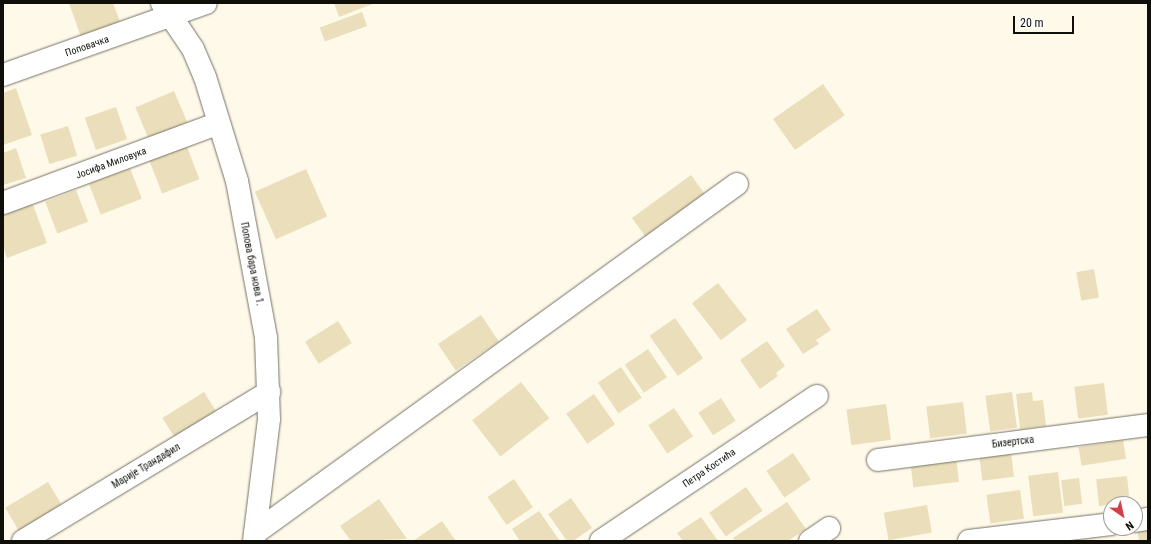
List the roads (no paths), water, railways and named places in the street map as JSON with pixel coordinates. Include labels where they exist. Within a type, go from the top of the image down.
[{"type":"street","name":"Поповачка","points":[[3,75],[167,10],[206,3]]},
{"type":"street","name":"Попова бара нова 1.","points":[[167,10],[200,64],[237,181],[263,321],[269,392],[269,419],[255,537]]},
{"type":"street","name":"Јосифа Миловука","points":[[3,203],[219,123]]},
{"type":"street","points":[[255,537],[737,184]]},
{"type":"street","name":"Марије Трандафил","points":[[23,541],[269,392]]},
{"type":"street","name":"Петра Костића","points":[[601,541],[817,396]]},
{"type":"street","name":"Бизертска","points":[[878,460],[1148,425]]},
{"type":"street","points":[[970,541],[1103,525]]},
{"type":"street","points":[[810,541],[828,528]]}]
